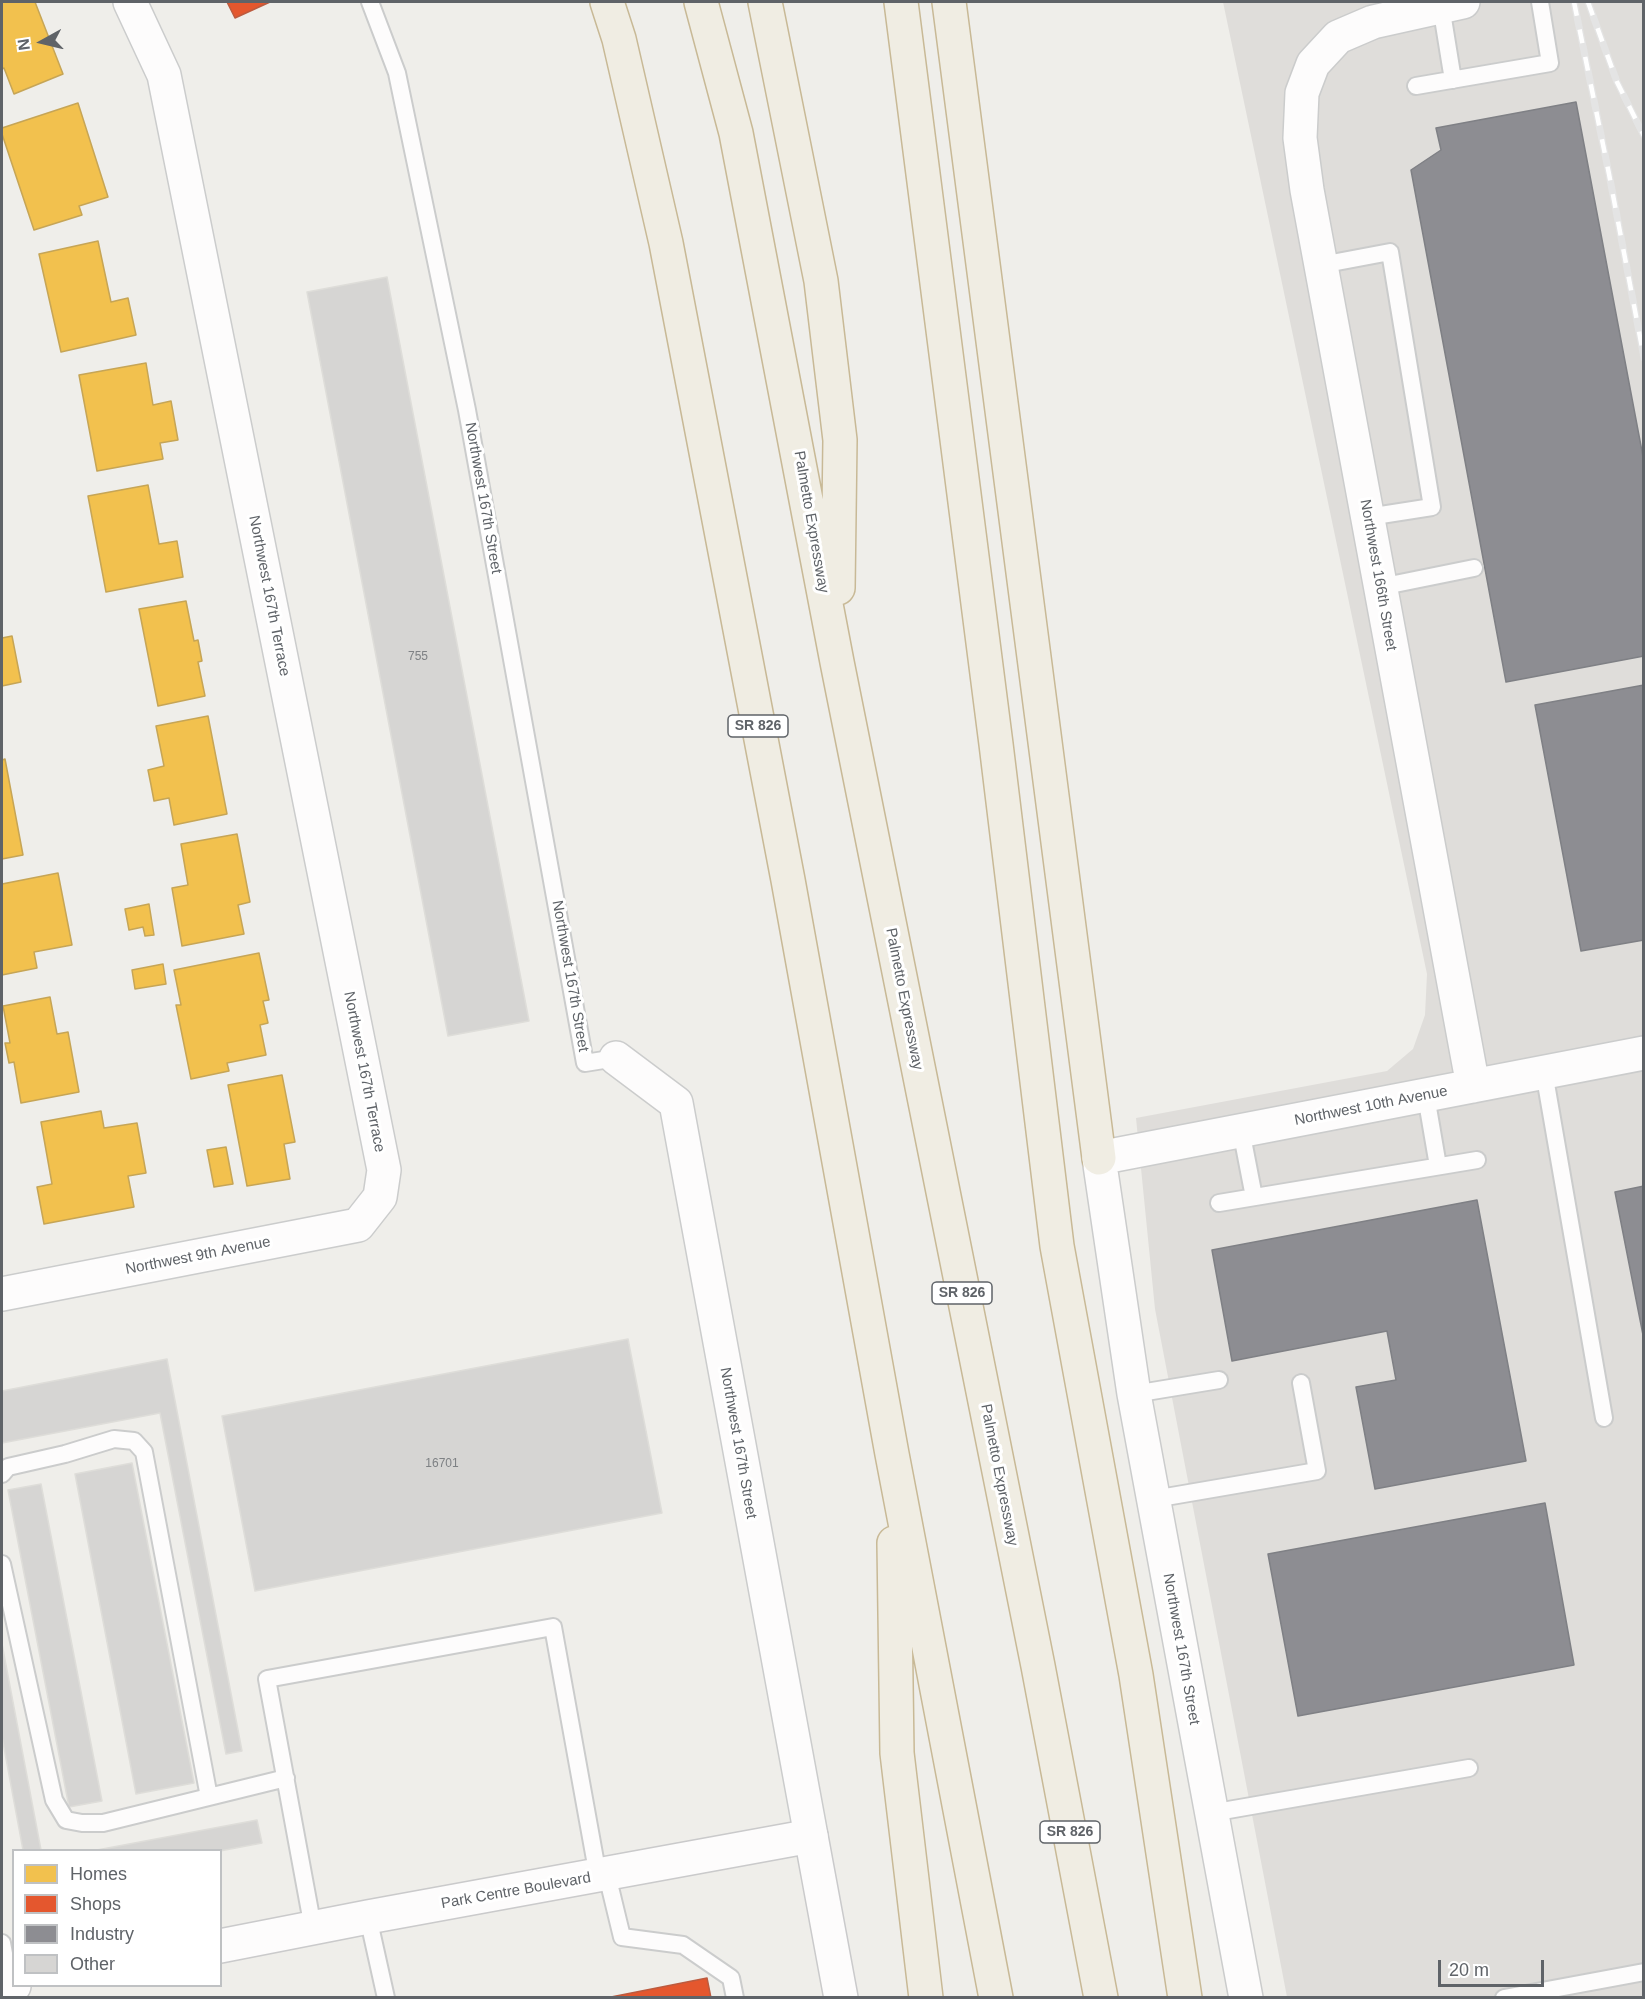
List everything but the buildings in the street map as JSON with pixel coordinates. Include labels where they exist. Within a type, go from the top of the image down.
[{"type":"highway","name":"SR 826","points":[[607,2],[619,39],[666,243],[788,880],[892,1454],[996,1998]]},
{"type":"highway","name":"Palmetto Expressway","points":[[701,2],[736,133],[837,662],[1038,1666],[1101,1998]]},
{"type":"highway","points":[[765,2],[822,281],[840,440],[837,662]]},
{"type":"highway","points":[[901,2],[1057,1246],[1136,1675],[1185,1998]]},
{"type":"highway","points":[[949,2],[1099,1158]]},
{"type":"highway","points":[[892,1454],[897,1753],[926,1998]]},
{"type":"street","name":"Northwest 167th Terrace","points":[[130,2],[164,75],[384,1170],[380,1197]]},
{"type":"street","name":"Northwest 166th Street","points":[[1452,4],[1373,22],[1338,38],[1313,64],[1302,93],[1300,138],[1321,265],[1473,1086]]},
{"type":"street","name":"Northwest 10th Avenue","points":[[1099,1158],[1644,1053]]},
{"type":"street","name":"Northwest 167th Street","points":[[616,1058],[676,1103],[841,1998]]},
{"type":"street","name":"Northwest 167th Street","points":[[1099,1158],[1134,1394],[1246,1998]]},
{"type":"street","name":"Northwest 9th Avenue","points":[[2,1294],[358,1225],[380,1197]]},
{"type":"street","name":"Park Centre Boulevard","points":[[222,1946],[811,1836]]},
{"type":"lane","name":"Northwest 167th Street","points":[[370,2],[397,74],[467,410],[585,1063],[616,1058]]},
{"type":"lane","points":[[1416,86],[1550,63],[1540,2]]},
{"type":"lane","points":[[1452,4],[1454,80]]},
{"type":"lane","points":[[1321,265],[1390,252],[1432,507],[1368,517]]},
{"type":"lane","points":[[1380,587],[1474,568]]},
{"type":"lane","points":[[1544,1072],[1604,1418]]},
{"type":"lane","points":[[1426,1095],[1438,1166]]},
{"type":"lane","points":[[1241,1130],[1254,1197]]},
{"type":"lane","points":[[1219,1203],[1478,1160]]},
{"type":"lane","points":[[1134,1394],[1219,1380]]},
{"type":"lane","points":[[1154,1499],[1317,1472],[1301,1383]]},
{"type":"lane","points":[[2,1474],[8,1467],[65,1454],[114,1439],[134,1441],[144,1452],[209,1797]]},
{"type":"lane","points":[[2,1564],[54,1800],[66,1820],[104,1823],[286,1778]]},
{"type":"lane","points":[[313,1928],[267,1679],[553,1627],[602,1876],[622,1937],[683,1945],[731,1977],[735,1998]]},
{"type":"lane","points":[[1211,1813],[1469,1768]]},
{"type":"lane","points":[[368,1917],[386,1998]]},
{"type":"lane","points":[[2,1943],[8,1987]]},
{"type":"lane","points":[[1504,1998],[1644,1972]]},
{"type":"shaded area","points":[[1223,2],[1643,2],[1643,1997],[1287,1997],[1155,1309],[1136,1118],[1387,1071],[1413,1049],[1425,1015],[1427,974]]},
{"type":"railway","points":[[1574,2],[1644,358]]},
{"type":"railway","points":[[1588,2],[1617,82],[1644,136]]}]
